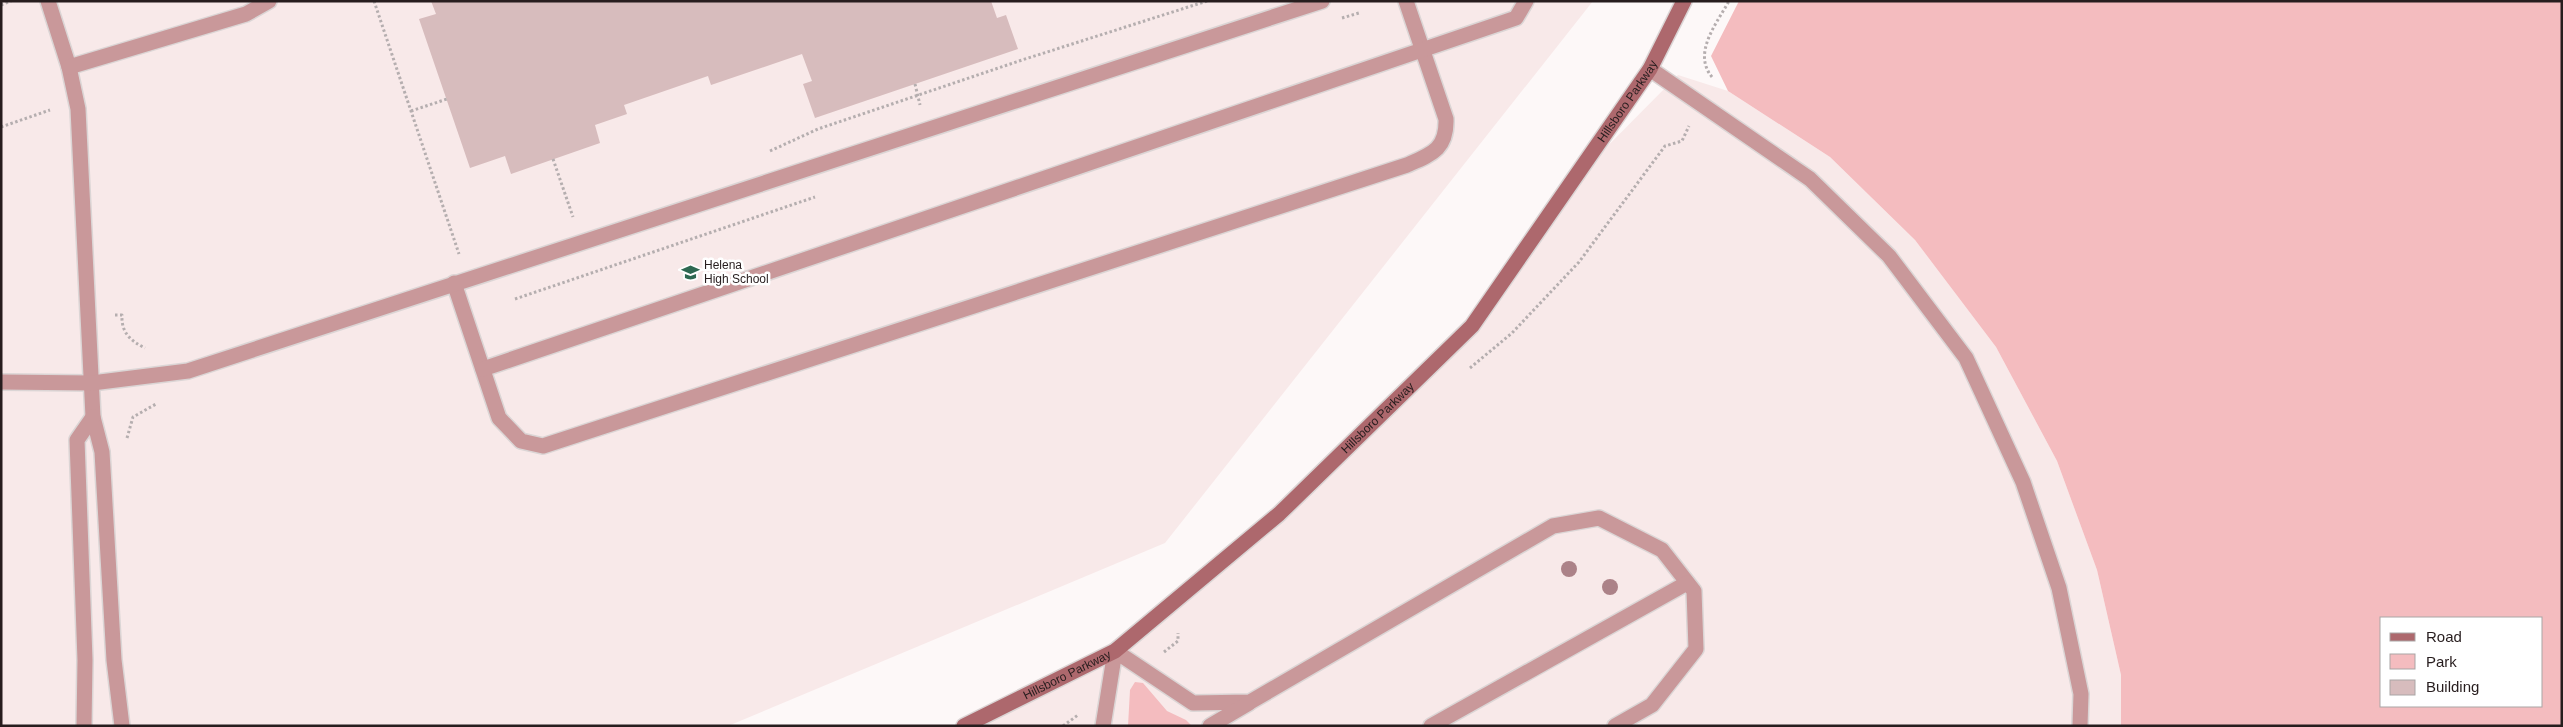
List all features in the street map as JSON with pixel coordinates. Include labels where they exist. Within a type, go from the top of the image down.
[{"type":"street","name":"Hillsboro Parkway","points":[[964,726],[1115,651],[1280,514],[1472,326],[1650,68],[1684,1]]},
{"type":"lane","points":[[48,1],[69,67],[78,110],[92,382],[92,417],[102,452],[114,660],[122,726]]},
{"type":"lane","points":[[69,67],[246,14],[269,1]]},
{"type":"lane","points":[[1,382],[92,382],[188,371],[1322,1]]},
{"type":"lane","points":[[454,283],[499,418],[521,441],[543,446],[1407,165],[1431,155],[1441,145],[1447,133],[1446,119],[1406,1]]},
{"type":"lane","points":[[483,369],[1423,51],[1516,18],[1526,1]]},
{"type":"lane","points":[[1650,68],[1810,179],[1889,256],[1966,358],[2023,482],[2059,588],[2081,694],[2080,726]]},
{"type":"lane","points":[[84,726],[86,660],[77,440],[92,417]]},
{"type":"lane","points":[[1210,726],[1553,526],[1599,518],[1662,550],[1694,591],[1696,649],[1652,705],[1615,726]]},
{"type":"lane","points":[[1431,726],[1687,583]]},
{"type":"lane","points":[[1103,726],[1115,651],[1194,703],[1250,702]]},
{"type":"path","points":[[374,1],[460,257]]},
{"type":"path","points":[[770,151],[818,129],[1022,60],[1207,1]]},
{"type":"path","points":[[1716,82],[1708,73],[1704,62],[1704,49],[1729,1]]},
{"type":"path","points":[[1,4],[9,2]]},
{"type":"path","points":[[411,111],[447,99]]},
{"type":"path","points":[[1,127],[58,108]]},
{"type":"shaded area","name":"Helena High School","points":[[1,1],[1593,1],[1165,543],[728,726],[1,726]]},
{"type":"shaded area","points":[[1678,75],[1728,91],[1830,157],[1915,240],[1996,347],[2057,461],[2097,570],[2121,675],[2121,726],[964,726],[1115,651],[1279,514],[1472,326],[1563,191]]},
{"type":"green space","points":[[1739,1],[2562,1],[2562,726],[2121,726],[2121,675],[2097,570],[2057,461],[1996,347],[1915,240],[1830,157],[1728,91],[1711,56]]},
{"type":"green space","points":[[1135,682],[1143,683],[1167,711],[1186,720],[1192,726],[1128,726],[1130,690]]},
{"type":"building","points":[[431,1],[991,1],[997,18],[1006,15],[1018,49],[815,118],[803,84],[812,81],[802,54],[711,85],[708,76],[624,105],[627,114],[595,125],[600,143],[511,174],[505,156],[470,168],[419,19],[436,14]]},
{"type":"place","name":"Helena High School","points":[[690,272]]}]
